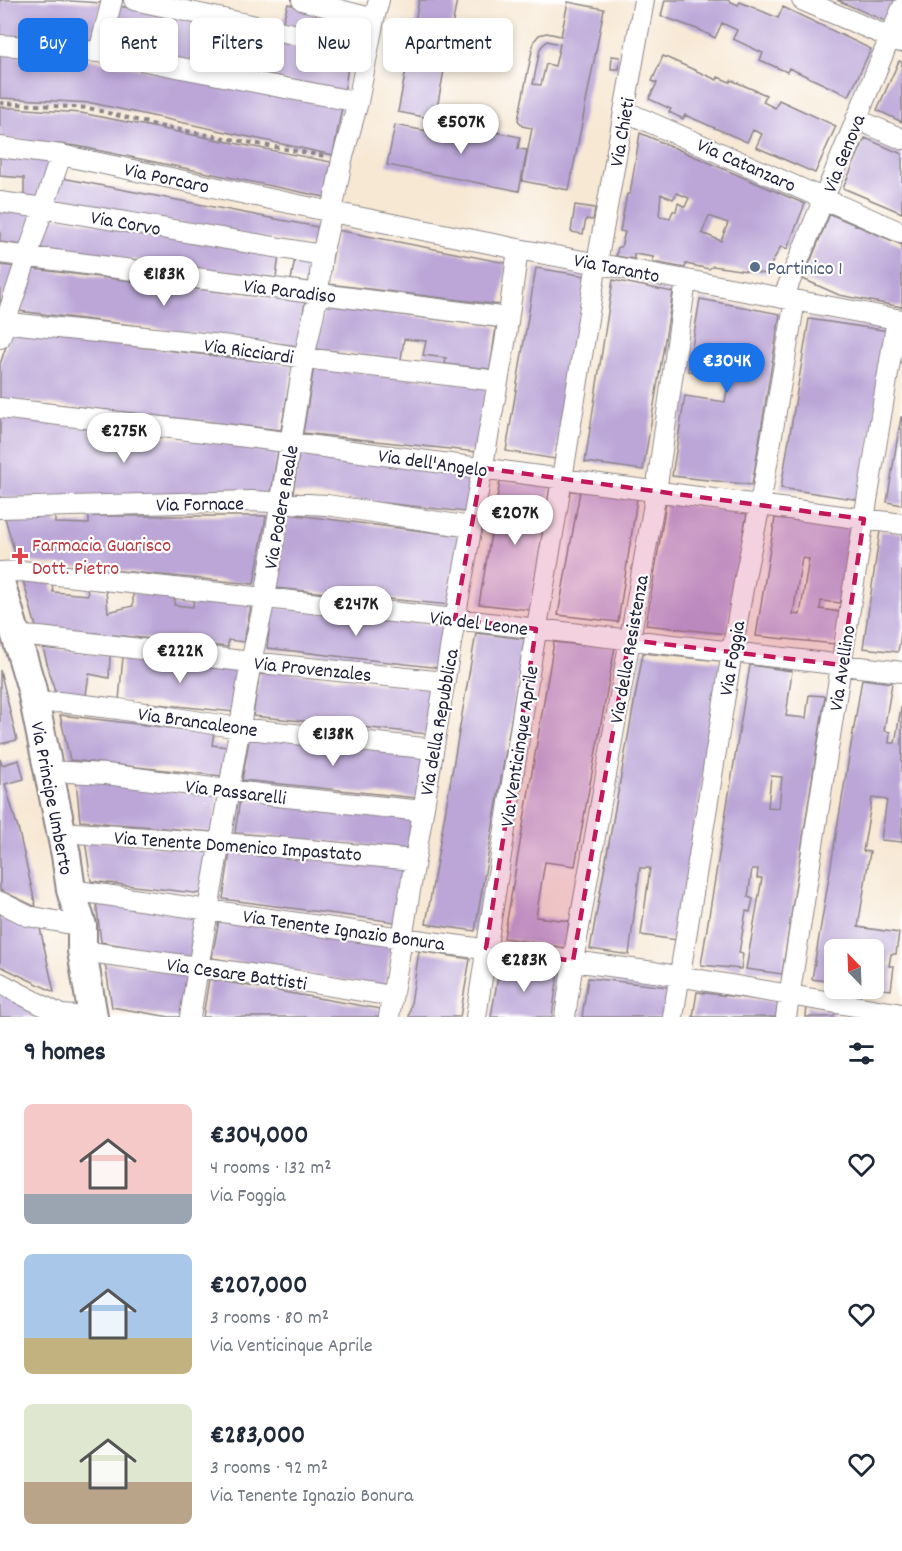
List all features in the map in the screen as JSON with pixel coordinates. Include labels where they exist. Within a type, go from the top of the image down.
[{"type":"street","points":[[99,52],[112,0]]},
{"type":"street","points":[[134,0],[296,34]]},
{"type":"street","points":[[302,0],[376,10]]},
{"type":"street","name":"Via Chieti","points":[[597,263],[644,0]]},
{"type":"street","points":[[802,0],[896,40]]},
{"type":"street","name":"Via Genova","points":[[789,299],[824,199],[856,119],[896,40],[902,8]]},
{"type":"street","name":"Via Podere Reale","points":[[371,35],[376,10]]},
{"type":"street","points":[[0,45],[99,52],[358,102]]},
{"type":"street","name":"Via Podere Reale","points":[[190,1017],[239,728],[265,598],[304,358],[318,294],[322,255],[364,72]]},
{"type":"street","name":"Via Catanzaro","points":[[624,111],[902,233]]},
{"type":"street","points":[[856,119],[902,139]]},
{"type":"street","name":"Via Porcaro","points":[[0,147],[61,155],[332,212]]},
{"type":"street","points":[[2,327],[61,155]]},
{"type":"street","name":"Via Corvo","points":[[0,202],[322,255]]},
{"type":"street","name":"Via Taranto","points":[[332,212],[900,320]]},
{"type":"street","name":"Via della Repubblica","points":[[389,1017],[444,682],[498,381],[518,249]]},
{"type":"street","name":"Via Paradiso","points":[[0,253],[508,318]]},
{"type":"street","name":"Via Venticinque Aprile","points":[[476,1017],[536,629],[597,263]]},
{"type":"street","name":"Via della Resistenza","points":[[565,1017],[656,492],[686,280]]},
{"type":"street","name":"Via Foggia","points":[[673,1017],[732,652],[760,505],[789,299]]},
{"type":"street","name":"Via Avellino","points":[[786,1017],[864,519],[900,320]]},
{"type":"street","name":"Via Ricciardi","points":[[2,327],[231,346],[304,358],[498,381]]},
{"type":"street","name":"Via dell'Angelo","points":[[0,408],[291,443],[902,524]]},
{"type":"street","name":"Via Fornace","points":[[0,508],[252,501],[327,505],[471,527]]},
{"type":"street","name":"Via del Leone","points":[[4,580],[265,598],[902,672]]},
{"type":"street","name":"Via Principe Umberto","points":[[4,580],[27,637],[31,686],[82,938],[92,1017]]},
{"type":"street","name":"Via Provenzales","points":[[27,637],[444,682]]},
{"type":"street","name":"Via Brancaleone","points":[[35,704],[59,702],[239,728],[433,749]]},
{"type":"street","name":"Via Passarelli","points":[[48,771],[106,774],[228,791],[423,811]]},
{"type":"street","name":"Via Tenente Domenico Impastato","points":[[61,832],[277,847],[414,860]]},
{"type":"street","name":"Via Tenente Ignazio Bonura","points":[[71,890],[680,976],[902,1014]]},
{"type":"street","name":"Via Cesare Battisti","points":[[0,902],[82,938],[198,968],[392,996]]},
{"type":"street","points":[[0,983],[61,1016],[92,1017]]},
{"type":"path","points":[[0,103],[88,108],[159,126],[342,160]]},
{"type":"highlighted area","points":[[482,468],[864,519],[842,665],[629,640],[573,961],[486,948],[536,629],[455,619]]},
{"type":"building","points":[[0,0],[102,3],[91,41],[88,41],[88,18],[18,18],[18,37],[0,36]]},
{"type":"building","points":[[419,0],[457,0],[454,18],[416,18]]},
{"type":"building","points":[[665,0],[727,0],[738,5],[740,2],[778,18],[783,7],[871,49],[849,96],[789,68],[787,72],[760,60],[763,53],[733,39],[737,30],[722,23],[715,38],[661,16]]},
{"type":"building","points":[[837,0],[897,0],[887,22]]},
{"type":"building","points":[[568,2],[604,9],[569,190],[522,181],[532,128],[522,126],[518,120],[534,41],[539,35],[547,33],[561,36]],"holes":[[[547,41],[560,44],[555,66],[546,64],[541,85],[533,84],[542,46]]]},
{"type":"building","points":[[288,4],[344,18],[296,18],[296,27],[284,24]]},
{"type":"building","points":[[119,6],[178,18],[116,18]]},
{"type":"building","points":[[178,18],[190,20],[190,61],[178,59]]},
{"type":"building","points":[[284,40],[296,42],[296,72],[347,72],[344,93],[243,72],[284,72]]},
{"type":"building","points":[[0,54],[18,55],[18,72],[88,72],[88,59],[100,61],[100,72],[156,72],[342,107],[333,155],[92,103],[0,98]]},
{"type":"building","points":[[612,56],[620,57],[619,69],[611,69]]},
{"type":"building","points":[[663,56],[717,80],[718,77],[730,82],[731,80],[766,95],[763,102],[775,108],[779,100],[836,126],[815,173],[756,147],[762,134],[753,130],[747,142],[685,115],[683,119],[669,112],[671,109],[649,99],[657,83],[652,81]]},
{"type":"building","points":[[899,61],[902,62],[902,122],[877,110]]},
{"type":"building","points":[[406,72],[444,72],[435,119],[398,112]]},
{"type":"building","points":[[0,107],[81,113],[331,162],[325,197],[77,146],[0,138]]},
{"type":"building","points":[[456,124],[520,137],[518,149],[527,150],[519,191],[387,165],[395,125],[454,136]]},
{"type":"building","points":[[640,133],[805,204],[787,249],[781,246],[766,274],[713,266],[709,269],[686,264],[685,268],[653,262],[653,257],[634,254],[634,259],[616,256],[625,232],[620,231],[627,194],[630,194]],"holes":[[[677,193],[689,198],[685,207],[678,203],[676,211],[673,211],[670,218],[659,216],[661,194],[673,199]],[[709,216],[728,223],[721,241],[702,233]]]},
{"type":"building","points":[[865,138],[902,154],[902,213],[843,188]]},
{"type":"building","points":[[0,155],[50,160],[39,200],[24,197],[24,178],[0,176]]},
{"type":"building","points":[[62,178],[318,227],[314,246],[54,202]]},
{"type":"building","points":[[575,205],[595,208],[593,220],[586,219],[583,234],[571,232]]},
{"type":"building","points":[[0,208],[33,213],[23,245],[0,242]]},
{"type":"building","points":[[830,214],[902,245],[902,307],[839,295],[803,279]]},
{"type":"building","points":[[51,216],[279,255],[276,278],[39,248]]},
{"type":"building","points":[[337,230],[506,263],[501,305],[328,284]]},
{"type":"building","points":[[295,258],[312,262],[309,282],[291,280]]},
{"type":"building","points":[[0,265],[16,267],[0,309]]},
{"type":"building","points":[[536,268],[586,276],[555,459],[506,451]]},
{"type":"building","points":[[33,269],[305,302],[298,346],[19,311]]},
{"type":"building","points":[[613,280],[673,292],[643,470],[585,462]]},
{"type":"building","points":[[700,299],[780,314],[752,485],[672,476],[685,396],[725,402],[729,378],[688,371]]},
{"type":"building","points":[[325,305],[496,327],[490,369],[445,364],[446,358],[423,355],[426,341],[404,339],[401,359],[316,349]]},
{"type":"building","points":[[809,319],[889,331],[860,500],[781,488]]},
{"type":"building","points":[[11,332],[293,365],[281,430],[0,398],[0,364]]},
{"type":"building","points":[[314,367],[487,386],[477,452],[303,433]]},
{"type":"building","points":[[0,417],[278,450],[271,494],[0,498]]},
{"type":"building","points":[[902,417],[902,505],[887,502]]},
{"type":"building","points":[[299,453],[472,473],[466,512],[293,493]]},
{"type":"building","points":[[500,481],[550,487],[530,610],[479,604]]},
{"type":"building","points":[[580,491],[637,499],[618,622],[558,615]]},
{"type":"building","points":[[666,503],[747,513],[726,634],[646,625]]},
{"type":"building","points":[[4,514],[55,515],[55,523],[89,524],[89,516],[266,516],[254,584],[17,561]]},
{"type":"building","points":[[288,514],[462,536],[450,605],[275,588]]},
{"type":"building","points":[[775,518],[856,525],[842,603],[821,601],[820,609],[840,612],[835,644],[756,636]],"holes":[[[802,558],[809,559],[800,615],[793,614]]]},
{"type":"building","points":[[880,531],[902,533],[902,628],[898,652],[863,648]]},
{"type":"building","points":[[23,580],[52,583],[53,592],[88,595],[87,588],[106,591],[108,612],[133,606],[133,593],[175,596],[174,605],[193,607],[194,598],[251,605],[244,642],[228,640],[228,647],[36,627]]},
{"type":"building","points":[[272,607],[445,626],[440,668],[267,648]]},
{"type":"building","points":[[476,633],[525,639],[475,931],[426,924]]},
{"type":"building","points":[[554,642],[582,645],[581,642],[615,647],[575,866],[545,862],[536,917],[569,921],[566,948],[504,938]]},
{"type":"building","points":[[43,648],[110,655],[109,678],[89,674],[86,695],[55,692]]},
{"type":"building","points":[[643,653],[721,661],[677,940],[641,935],[650,868],[640,868],[629,955],[590,949]]},
{"type":"building","points":[[123,657],[242,667],[234,712],[119,700]]},
{"type":"building","points":[[750,665],[792,671],[786,716],[806,718],[809,695],[825,696],[782,974],[746,969],[762,878],[757,878],[758,869],[752,869],[748,897],[753,899],[750,912],[746,911],[739,953],[743,954],[741,969],[701,965]],"holes":[[[771,776],[782,777],[779,808],[768,807]]]},
{"type":"building","points":[[260,669],[434,689],[428,734],[253,716]]},
{"type":"building","points":[[0,670],[17,740],[0,744]]},
{"type":"building","points":[[862,679],[892,683],[884,731],[890,732],[889,743],[895,743],[902,708],[902,842],[881,840],[887,800],[872,798],[863,851],[870,852],[858,927],[899,933],[896,954],[891,954],[889,966],[894,966],[891,990],[884,989],[884,939],[824,939],[824,981],[812,979]]},
{"type":"building","points":[[60,715],[214,733],[212,745],[227,747],[222,776],[70,760]]},
{"type":"building","points":[[250,735],[424,754],[417,798],[242,780]]},
{"type":"building","points":[[0,759],[2,765],[19,760],[24,779],[5,784],[19,832],[36,907],[0,890]]},
{"type":"building","points":[[76,779],[218,796],[212,832],[80,821]]},
{"type":"building","points":[[240,799],[413,818],[408,849],[235,833]]},
{"type":"building","points":[[85,840],[209,851],[203,894],[91,881]]},
{"type":"building","points":[[230,852],[405,867],[395,922],[223,899]]},
{"type":"building","points":[[96,901],[197,916],[192,958],[101,942]]},
{"type":"building","points":[[0,908],[40,928],[54,992],[0,966]]},
{"type":"building","points":[[219,920],[391,945],[385,987],[212,958]]},
{"type":"building","points":[[419,951],[470,959],[460,1017],[409,1017]]},
{"type":"building","points":[[105,963],[189,974],[183,1017],[170,1017],[112,1007]]},
{"type":"building","points":[[500,965],[558,973],[552,1017],[491,1017]]},
{"type":"building","points":[[588,978],[668,987],[664,1017],[582,1017]]},
{"type":"building","points":[[209,979],[381,1009],[380,1017],[203,1017]]},
{"type":"building","points":[[0,992],[49,1017],[0,1017]]},
{"type":"building","points":[[697,992],[778,1002],[776,1017],[693,1017]]},
{"type":"building","points":[[807,1006],[835,1011],[834,1017],[806,1017]]},
{"type":"place","name":"Partinico 1","points":[[755,267]]},
{"type":"place","name":"Farmacia Guarisco Dott. Pietro","points":[[20,556]]}]
